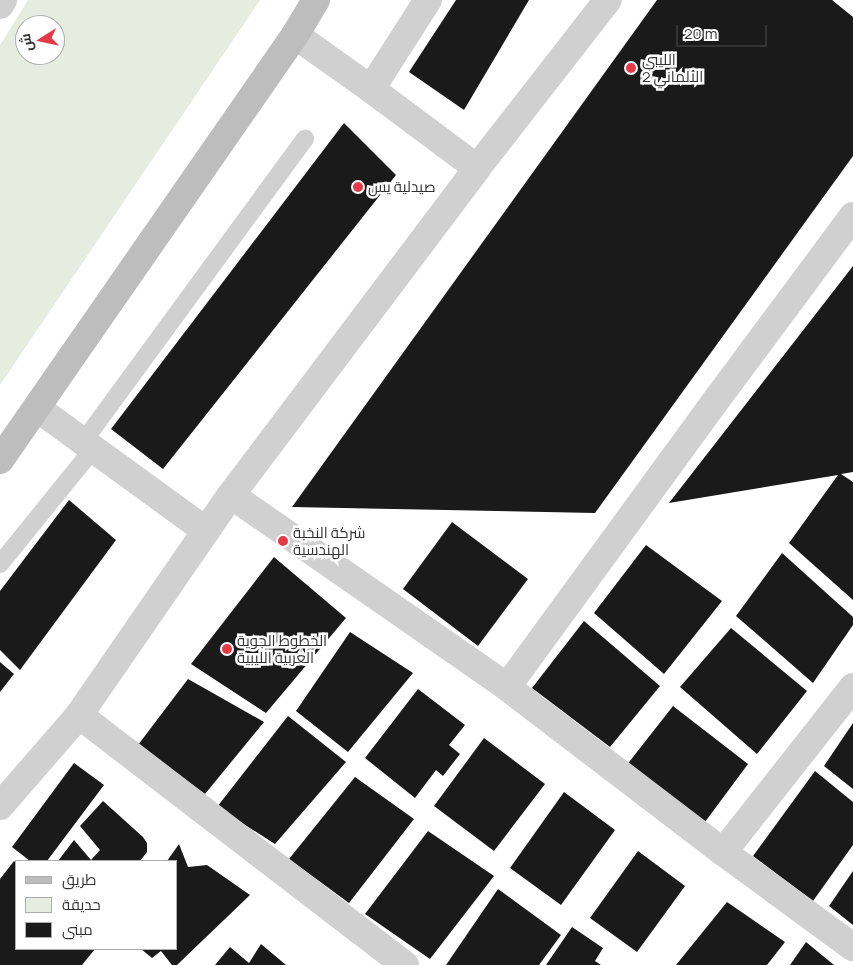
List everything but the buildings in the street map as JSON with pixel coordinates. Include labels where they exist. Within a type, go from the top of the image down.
[{"type":"street","points":[[0,5],[3,0]]},
{"type":"street","points":[[0,460],[38,408],[295,35],[316,0]]},
{"type":"street","points":[[371,89],[428,0]]},
{"type":"street","points":[[0,806],[79,715],[231,495],[476,168],[608,0]]},
{"type":"street","points":[[295,35],[476,168]]},
{"type":"street","points":[[507,688],[853,216]]},
{"type":"street","points":[[38,408],[206,531]]},
{"type":"street","points":[[231,495],[507,688],[853,947]]},
{"type":"street","points":[[724,852],[853,687]]},
{"type":"street","points":[[79,715],[404,965]]},
{"type":"lane","points":[[0,564],[88,445],[305,138]]},
{"type":"green space","points":[[28,0],[260,0],[0,385],[0,45],[15,21],[15,65],[65,65],[65,15],[19,15]]},
{"type":"place","name":"الليبي الألماني 2","points":[[631,68]]},
{"type":"place","name":"صيدلية يس","points":[[358,187]]},
{"type":"place","name":"شركة النخبة الهندسية","points":[[283,541]]},
{"type":"place","name":"الخطوط الجوية العربية الليبية","points":[[227,649]]}]
